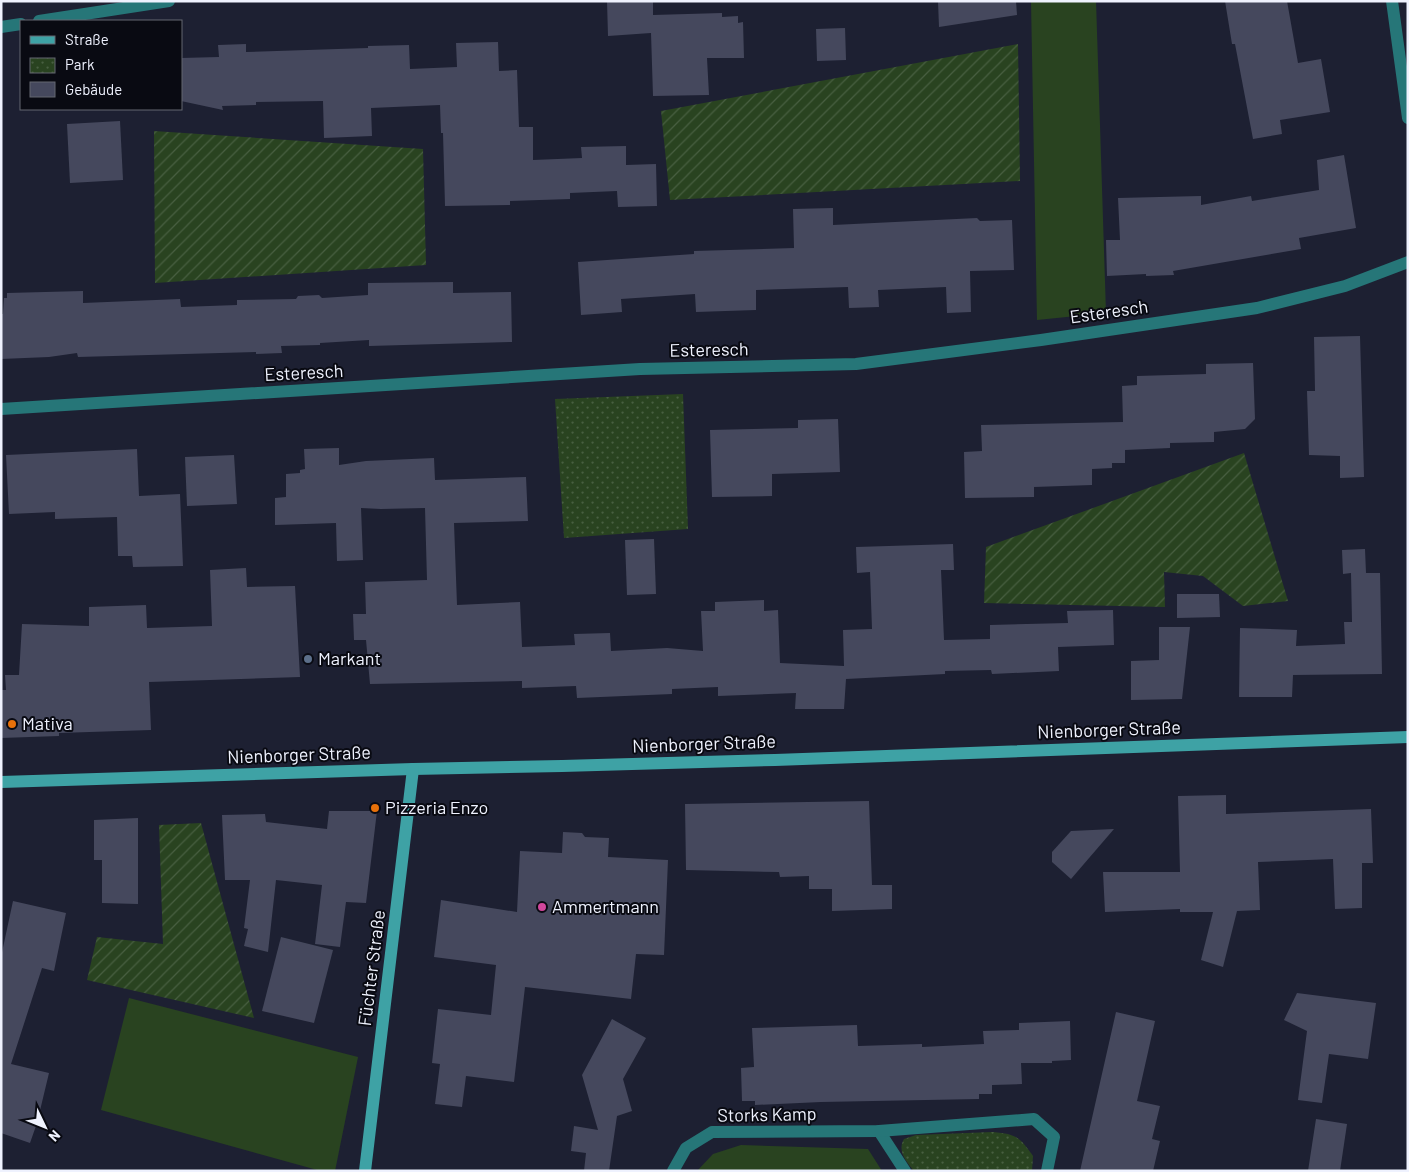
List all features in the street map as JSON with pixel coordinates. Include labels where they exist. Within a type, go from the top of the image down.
[{"type":"main road","name":"Nienborger Straße","points":[[1,782],[413,768],[736,761],[1408,737]]},
{"type":"main road","name":"Füchter Straße","points":[[366,1171],[413,768]]},
{"type":"street","points":[[46,20],[169,1]]},
{"type":"street","points":[[1392,1],[1408,118]]},
{"type":"street","points":[[1,27],[20,24]]},
{"type":"street","name":"Esteresch","points":[[1,408],[640,369],[856,364],[1041,340],[1257,308],[1345,286],[1408,262]]},
{"type":"street","name":"Storks Kamp","points":[[673,1171],[686,1148],[712,1132],[880,1132],[1034,1119],[1054,1138],[1047,1171]]},
{"type":"street","points":[[880,1132],[905,1171]]},
{"type":"green space","points":[[1031,1],[1096,1],[1106,313],[1037,320]]},
{"type":"green space","points":[[1018,44],[1020,181],[670,200],[661,111]]},
{"type":"green space","points":[[154,131],[423,149],[426,265],[155,283]]},
{"type":"green space","points":[[683,394],[688,529],[564,538],[555,399]]},
{"type":"green space","points":[[1244,453],[1288,601],[1243,606],[1203,576],[1164,572],[1165,607],[984,603],[986,547]]},
{"type":"green space","points":[[201,823],[254,1018],[87,980],[97,937],[163,944],[159,825]]},
{"type":"green space","points":[[129,998],[358,1057],[335,1171],[321,1171],[101,1110]]},
{"type":"green space","points":[[993,1132],[1012,1135],[1021,1141],[1033,1156],[1032,1171],[914,1171],[905,1160],[901,1148],[904,1139],[916,1135]]},
{"type":"green space","points":[[741,1145],[868,1149],[882,1171],[697,1171],[713,1154]]},
{"type":"building","points":[[607,1],[653,1],[653,15],[722,13],[722,17],[738,16],[738,23],[743,22],[744,58],[707,58],[709,95],[653,96],[651,33],[608,36]]},
{"type":"building","points":[[938,1],[1016,1],[1017,15],[939,27]]},
{"type":"building","points":[[1225,1],[1287,1],[1298,63],[1321,59],[1330,112],[1280,120],[1282,134],[1253,139],[1235,44],[1232,44]]},
{"type":"building","points":[[845,28],[846,60],[817,61],[816,29]]},
{"type":"building","points":[[498,42],[499,71],[517,70],[519,127],[533,127],[533,160],[582,158],[581,147],[626,146],[626,165],[656,164],[657,206],[618,207],[617,191],[570,193],[570,199],[510,201],[510,205],[445,206],[443,133],[441,133],[440,105],[371,108],[372,136],[324,138],[323,101],[256,102],[256,105],[222,106],[223,110],[182,101],[182,58],[219,57],[218,45],[246,44],[246,52],[409,45],[410,69],[457,67],[456,43]]},
{"type":"building","points":[[120,121],[123,180],[70,183],[67,124]]},
{"type":"building","points":[[1344,155],[1356,228],[1299,238],[1301,249],[1173,271],[1174,275],[1107,276],[1106,240],[1120,240],[1118,198],[1201,196],[1201,205],[1251,196],[1252,201],[1319,190],[1317,160]]},
{"type":"building","points":[[833,208],[833,225],[977,218],[980,221],[1012,220],[1014,270],[970,271],[971,312],[947,313],[946,287],[878,290],[879,307],[849,308],[848,287],[756,290],[756,310],[696,312],[695,294],[621,299],[622,312],[581,315],[578,262],[694,254],[694,251],[794,248],[793,209]]},
{"type":"building","points":[[453,282],[453,293],[511,292],[512,342],[369,346],[369,340],[320,343],[320,345],[281,346],[282,353],[256,354],[256,352],[78,357],[77,353],[49,357],[1,359],[1,314],[3,314],[4,298],[7,298],[7,293],[83,291],[83,303],[180,299],[181,307],[237,305],[237,300],[296,299],[298,296],[319,295],[322,298],[368,295],[368,283]]},
{"type":"building","points":[[1360,336],[1364,477],[1340,478],[1340,456],[1309,455],[1307,391],[1315,391],[1314,337]]},
{"type":"building","points":[[1253,363],[1255,419],[1245,429],[1214,432],[1214,442],[1170,443],[1170,448],[1125,450],[1125,463],[1112,463],[1112,468],[1092,469],[1092,485],[1034,487],[1034,497],[965,498],[964,452],[982,451],[981,425],[1123,422],[1122,386],[1137,385],[1137,376],[1206,374],[1206,364]]},
{"type":"building","points":[[838,419],[840,472],[772,474],[772,496],[712,497],[710,430],[798,428],[798,420]]},
{"type":"building","points":[[339,448],[339,465],[366,461],[434,458],[435,480],[526,477],[528,521],[454,523],[457,605],[520,602],[522,647],[575,645],[574,634],[610,633],[611,651],[667,648],[703,651],[701,611],[715,611],[715,602],[764,600],[764,611],[778,610],[780,663],[844,666],[843,630],[872,629],[870,572],[857,573],[856,547],[953,544],[954,570],[941,570],[944,640],[990,639],[990,625],[1068,623],[1067,611],[1113,610],[1114,645],[1058,647],[1059,671],[992,674],[991,670],[945,671],[945,674],[846,679],[844,709],[795,709],[796,693],[718,696],[718,687],[672,689],[672,694],[577,698],[576,686],[522,688],[522,681],[370,684],[366,640],[354,640],[353,614],[366,614],[365,582],[427,580],[425,508],[361,508],[363,560],[337,561],[336,523],[275,525],[275,498],[286,497],[286,474],[300,473],[300,470],[305,469],[304,449]]},
{"type":"building","points":[[137,449],[139,496],[180,494],[183,566],[133,567],[132,556],[118,556],[117,517],[55,519],[55,512],[9,514],[6,455]]},
{"type":"building","points":[[234,455],[237,504],[187,506],[185,457]]},
{"type":"building","points":[[654,539],[656,594],[627,595],[625,540]]},
{"type":"building","points":[[1365,549],[1366,573],[1380,573],[1382,674],[1293,675],[1292,697],[1239,697],[1240,628],[1297,630],[1296,646],[1345,644],[1344,622],[1352,622],[1351,573],[1343,574],[1342,550]]},
{"type":"building","points":[[246,568],[247,587],[295,586],[300,677],[149,682],[151,730],[59,733],[59,736],[1,738],[1,690],[6,690],[5,675],[19,675],[22,624],[89,626],[89,607],[146,605],[147,628],[212,626],[210,570]]},
{"type":"building","points":[[1177,594],[1219,594],[1220,617],[1177,618]]},
{"type":"building","points":[[1159,627],[1190,627],[1182,699],[1131,700],[1131,661],[1159,660]]},
{"type":"building","points":[[1226,795],[1226,814],[1371,809],[1373,863],[1362,863],[1362,908],[1335,909],[1333,859],[1258,862],[1260,910],[1237,911],[1223,967],[1201,960],[1213,912],[1180,912],[1180,909],[1105,912],[1103,872],[1180,872],[1178,796]]},
{"type":"building","points":[[869,801],[872,885],[892,885],[892,909],[832,911],[832,889],[809,889],[809,876],[780,877],[779,872],[686,870],[685,804]]},
{"type":"building","points":[[329,811],[377,811],[366,903],[346,902],[340,947],[315,944],[322,885],[276,880],[268,952],[244,946],[248,929],[244,928],[250,880],[225,880],[222,815],[265,814],[266,822],[327,829]]},
{"type":"building","points":[[138,818],[138,904],[102,903],[102,860],[94,860],[94,820]]},
{"type":"building","points":[[1114,829],[1071,879],[1052,862],[1052,852],[1071,831]]},
{"type":"building","points":[[563,832],[582,833],[585,837],[609,838],[608,857],[668,860],[664,955],[636,954],[631,999],[525,987],[514,1082],[466,1076],[462,1107],[435,1104],[440,1064],[432,1063],[438,1009],[491,1015],[496,965],[434,957],[441,900],[517,912],[520,851],[562,853]]},
{"type":"building","points":[[13,901],[66,913],[54,971],[42,968],[11,1064],[49,1073],[37,1123],[30,1143],[1,1133],[1,957]]},
{"type":"building","points":[[281,937],[333,950],[314,1023],[262,1011]]},
{"type":"building","points":[[1297,993],[1376,1003],[1368,1059],[1329,1054],[1322,1103],[1298,1100],[1307,1031],[1284,1020]]},
{"type":"building","points":[[1116,1012],[1155,1021],[1137,1101],[1160,1106],[1152,1139],[1160,1141],[1153,1171],[1080,1171]]},
{"type":"building","points":[[612,1019],[646,1038],[623,1079],[632,1111],[617,1116],[609,1171],[584,1171],[586,1153],[571,1151],[574,1126],[598,1130],[582,1075]]},
{"type":"building","points":[[1070,1021],[1071,1060],[1052,1061],[1052,1063],[1021,1063],[1022,1084],[992,1085],[992,1094],[979,1094],[979,1099],[755,1105],[755,1101],[742,1101],[741,1068],[754,1067],[752,1028],[857,1025],[858,1046],[922,1044],[922,1047],[984,1044],[983,1031],[1019,1030],[1019,1023]]},
{"type":"building","points":[[1316,1119],[1347,1124],[1340,1171],[1308,1171]]},
{"type":"place","name":"Markant","points":[[308,659]]},
{"type":"place","name":"Mativa","points":[[12,724]]},
{"type":"place","name":"Pizzeria Enzo","points":[[375,808]]},
{"type":"place","name":"Ammertmann","points":[[542,907]]}]
